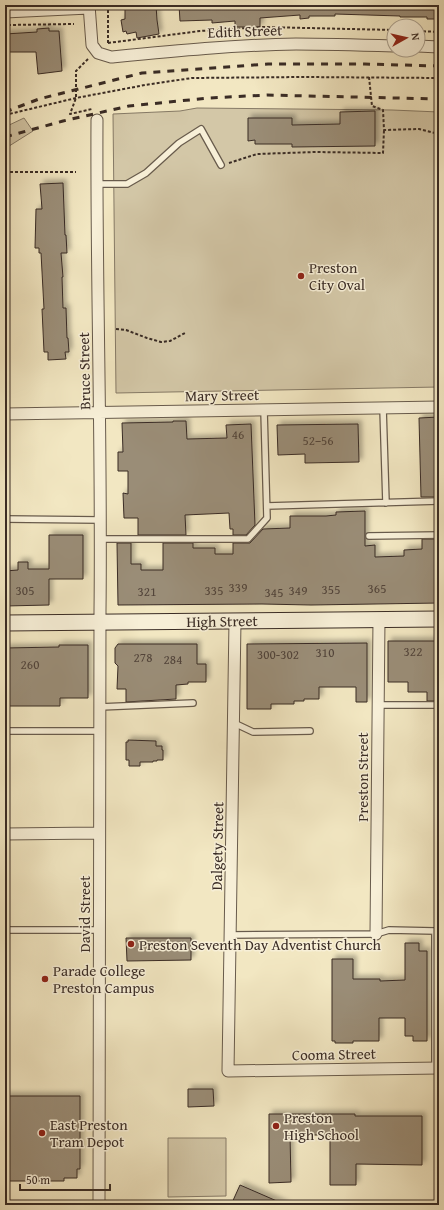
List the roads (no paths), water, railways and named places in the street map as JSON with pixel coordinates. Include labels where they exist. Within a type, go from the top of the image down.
[{"type":"main road","name":"High Street","points":[[378,624],[439,619]]},
{"type":"main road","name":"High Street","points":[[5,623],[100,627]]},
{"type":"main road","name":"High Street","points":[[5,632],[100,627],[235,625],[378,624],[439,628]]},
{"type":"street","points":[[5,12],[89,6]]},
{"type":"street","name":"Edith Street","points":[[89,6],[92,45],[100,53],[111,57],[199,48],[297,44],[386,46]]},
{"type":"street","points":[[426,46],[439,47]]},
{"type":"street","name":"Bruce Street","points":[[97,120],[96,184],[101,539],[100,627]]},
{"type":"street","name":"Mary Street","points":[[5,414],[439,407]]},
{"type":"street","name":"Preston Street","points":[[376,934],[378,624]]},
{"type":"street","name":"Dalgety Street","points":[[228,1071],[235,625]]},
{"type":"street","name":"David Street","points":[[99,1205],[100,627]]},
{"type":"street","points":[[5,834],[99,833]]},
{"type":"street","name":"Cooma Street","points":[[228,1071],[437,1068]]},
{"type":"lane","points":[[96,184],[127,184],[148,172],[179,143],[201,129],[222,165]]},
{"type":"lane","points":[[383,408],[386,503]]},
{"type":"lane","points":[[101,539],[248,539],[267,518],[264,410]]},
{"type":"lane","points":[[266,506],[439,501]]},
{"type":"lane","points":[[5,520],[100,520]]},
{"type":"lane","points":[[369,536],[439,535]]},
{"type":"lane","points":[[100,707],[193,703]]},
{"type":"lane","points":[[377,705],[439,705]]},
{"type":"lane","points":[[234,723],[253,732],[310,731]]},
{"type":"lane","points":[[5,731],[100,731]]},
{"type":"lane","points":[[5,930],[99,930]]},
{"type":"lane","points":[[230,935],[376,934],[389,930],[436,931],[437,1068]]},
{"type":"railway","points":[[5,112],[39,99],[142,73],[268,64],[439,66]]},
{"type":"railway","points":[[5,137],[63,121],[129,106],[209,98],[267,95],[439,99]]},
{"type":"place","name":"Preston City Oval","points":[[301,276]]},
{"type":"place","name":"Preston Seventh Day Adventist Church","points":[[131,944]]},
{"type":"place","name":"Parade College Preston Campus","points":[[45,979]]},
{"type":"place","name":"Preston High School","points":[[276,1126]]},
{"type":"place","name":"East Preston Tram Depot","points":[[42,1133]]}]
